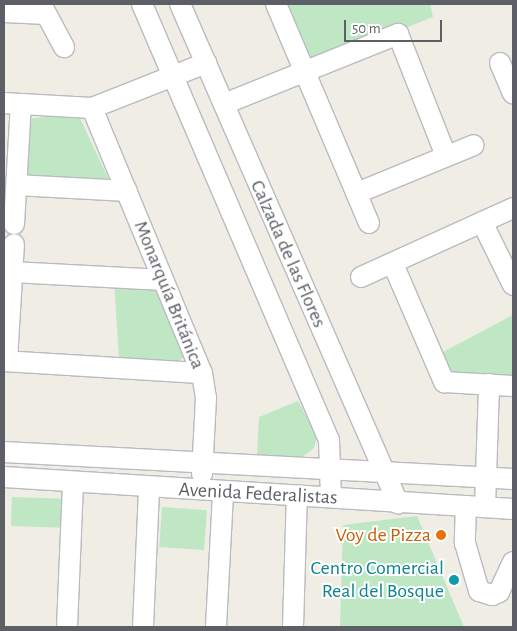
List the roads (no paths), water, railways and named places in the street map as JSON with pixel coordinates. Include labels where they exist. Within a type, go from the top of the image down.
[{"type":"street","name":"Calzada de las Flores","points":[[142,4],[259,274],[328,440],[332,469],[331,497]]},
{"type":"street","name":"Calzada de las Flores","points":[[180,4],[290,261],[386,472],[398,503]]},
{"type":"street","points":[[276,4],[369,224]]},
{"type":"street","points":[[4,12],[44,9],[64,47]]},
{"type":"street","points":[[224,104],[398,34],[446,156]]},
{"type":"street","points":[[14,224],[16,185],[12,104],[92,108],[206,63]]},
{"type":"street","name":"Monarquía Británica","points":[[92,108],[202,373],[206,398],[201,490]]},
{"type":"street","points":[[357,193],[474,144]]},
{"type":"street","points":[[16,185],[127,191]]},
{"type":"street","points":[[361,277],[513,208]]},
{"type":"street","points":[[482,222],[513,285]]},
{"type":"street","points":[[14,244],[5,361],[202,373]]},
{"type":"street","points":[[259,274],[290,261]]},
{"type":"street","points":[[393,264],[444,382],[513,386]]},
{"type":"street","points":[[12,272],[164,280]]},
{"type":"street","points":[[489,384],[486,477],[465,543],[479,591],[492,595],[499,592],[513,562]]},
{"type":"street","name":"Avenida Federalistas","points":[[4,452],[513,479]]},
{"type":"street","name":"Avenida Federalistas","points":[[4,477],[73,484],[331,497],[398,503],[513,509]]},
{"type":"street","points":[[67,627],[73,484]]},
{"type":"street","points":[[143,627],[150,488]]},
{"type":"street","points":[[216,627],[222,492]]},
{"type":"street","points":[[293,627],[297,496]]},
{"type":"place","name":"Voy de Pizza","points":[[441,535]]},
{"type":"place","name":"Centro Comercial Real del Bosque","points":[[454,580]]}]
